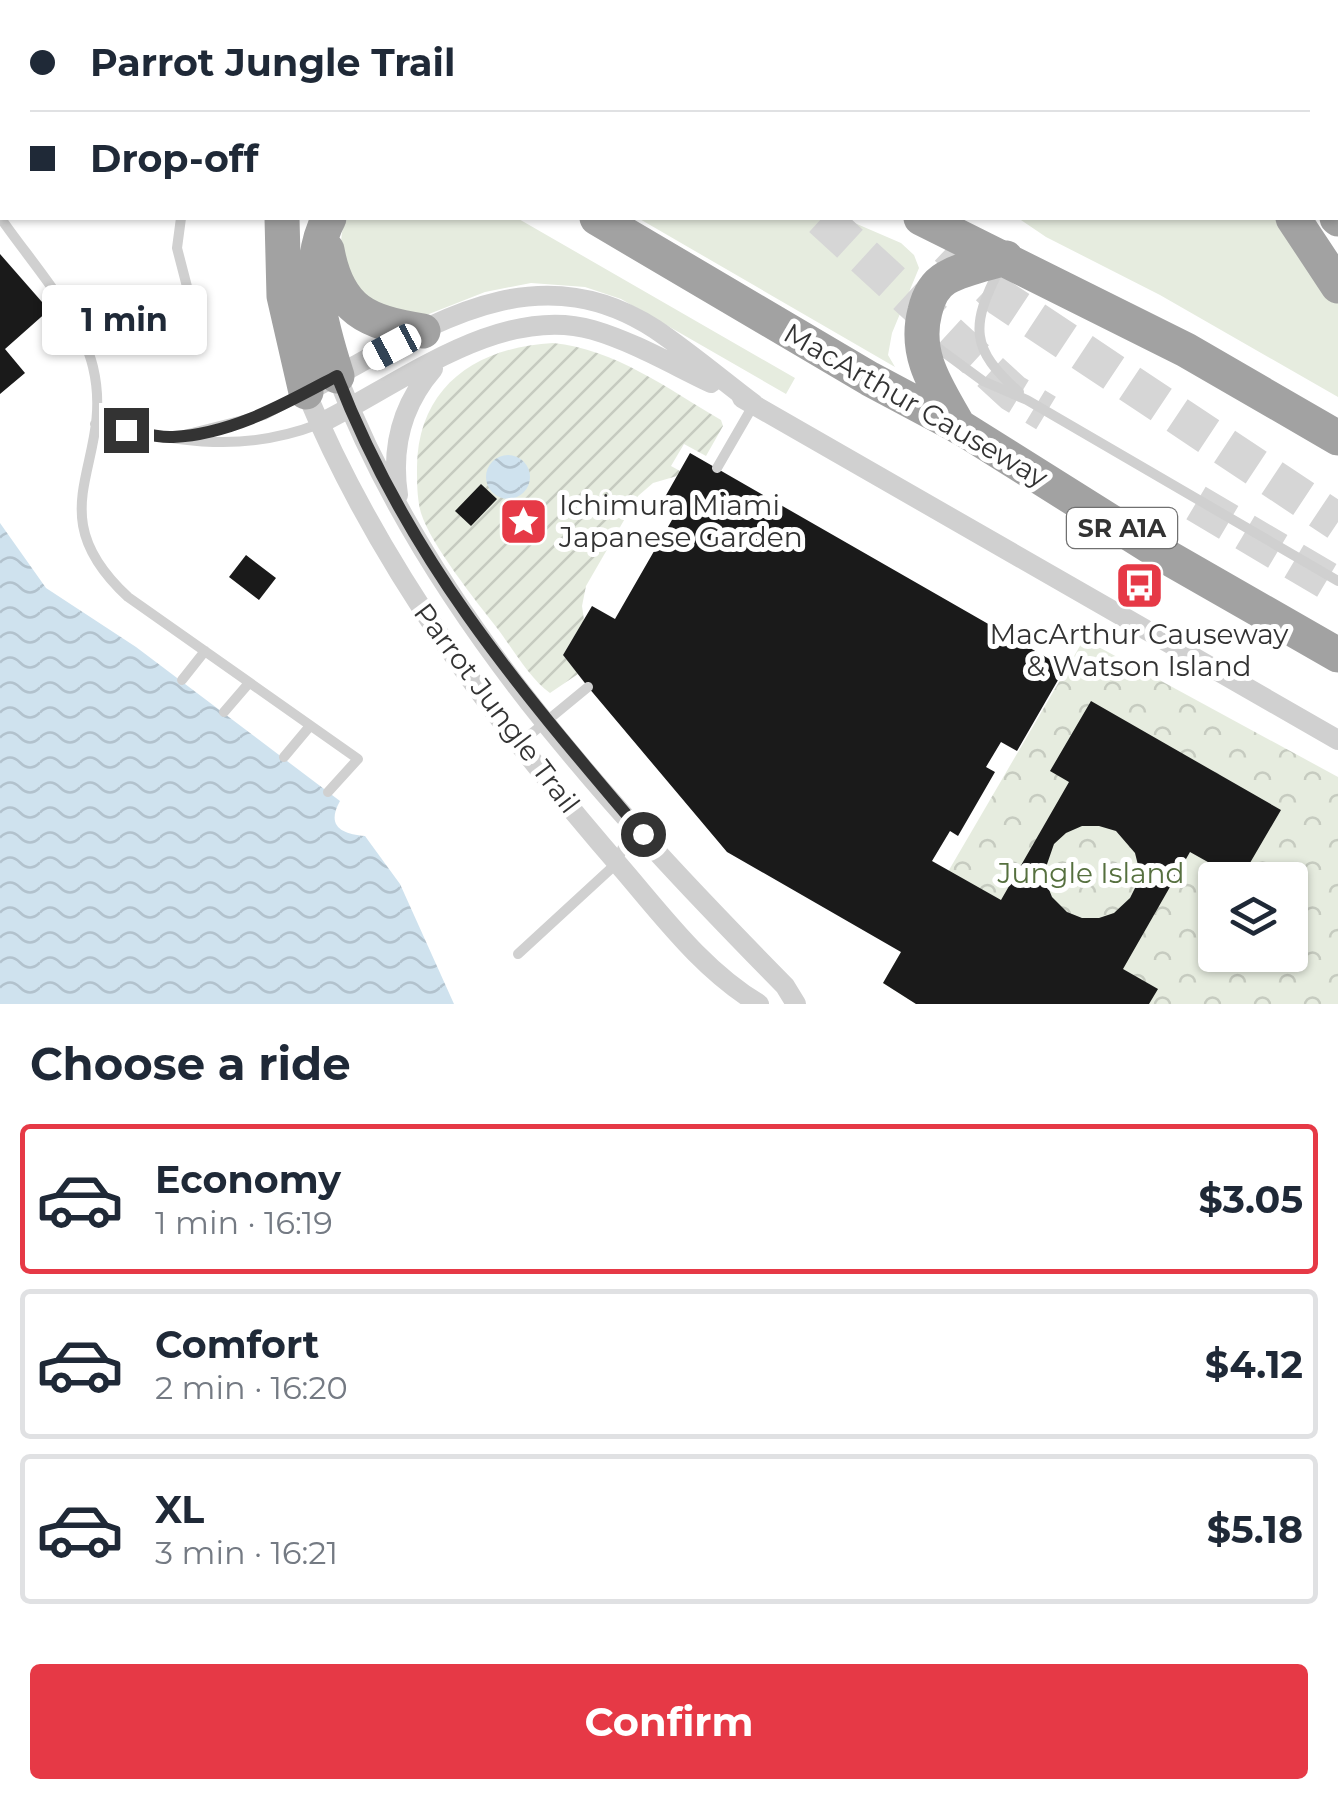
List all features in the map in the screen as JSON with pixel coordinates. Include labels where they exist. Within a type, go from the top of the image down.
[{"type":"highway","points":[[282,220],[284,296],[312,408]]},
{"type":"highway","name":"MacArthur Causeway","points":[[600,220],[870,379],[960,427],[1167,556],[1338,655]]},
{"type":"highway","points":[[925,220],[1186,350],[1338,438]]},
{"type":"highway","points":[[983,220],[1006,258]]},
{"type":"highway","points":[[1294,220],[1338,286]]},
{"type":"highway","points":[[326,223],[334,278],[350,303],[370,320],[435,344]]},
{"type":"highway","points":[[326,223],[316,255],[319,312],[344,392]]},
{"type":"highway","points":[[960,427],[928,372],[922,351],[921,329],[927,304],[938,284],[958,273],[1006,258]]},
{"type":"street","points":[[312,408],[435,344],[470,308],[503,298],[542,295],[580,298],[654,328],[754,404]]},
{"type":"street","points":[[312,408],[435,344],[539,324],[575,326],[615,338],[754,404],[1338,740]]},
{"type":"street","points":[[401,512],[395,476],[400,428],[435,344]]},
{"type":"street","name":"Parrot Jungle Trail","points":[[344,392],[401,512],[472,626],[546,722],[692,890],[785,986],[796,1004]]},
{"type":"street","name":"Parrot Jungle Trail","points":[[312,408],[350,486],[413,595],[520,744],[702,959],[759,1004]]},
{"type":"lane","points":[[2,220],[80,332],[95,380],[96,424],[82,497],[88,548],[128,597],[358,760],[328,792]]},
{"type":"lane","points":[[181,220],[178,248],[198,329]]},
{"type":"lane","points":[[1006,258],[984,304],[981,344],[993,369],[1028,400]]},
{"type":"lane","points":[[921,329],[946,356],[970,373],[1028,400],[1338,580]]},
{"type":"lane","points":[[718,468],[754,404]]},
{"type":"lane","points":[[96,424],[218,444],[253,442],[292,434],[312,408]]},
{"type":"lane","points":[[173,438],[223,428],[264,414],[312,408]]},
{"type":"lane","points":[[182,680],[205,652]]},
{"type":"lane","points":[[224,712],[249,683]]},
{"type":"lane","points":[[520,744],[588,687]]},
{"type":"lane","points":[[284,757],[310,726]]},
{"type":"lane","points":[[518,954],[617,863],[624,844],[623,811]]},
{"type":"green space","points":[[347,220],[520,220],[795,378],[786,394],[621,299],[585,287],[531,283],[485,292],[429,314],[397,318],[353,294],[341,245]]},
{"type":"green space","points":[[641,220],[848,220],[901,243],[914,255],[919,268],[892,333],[888,355],[895,367]]},
{"type":"green space","points":[[1021,220],[1284,220],[1338,302],[1338,397],[1160,295],[1046,237]]},
{"type":"green space","name":"Ichimura Miami Japanese Garden","points":[[553,343],[619,362],[721,420],[723,426],[706,456],[684,444],[671,466],[680,471],[677,476],[653,483],[638,496],[586,586],[584,620],[563,655],[578,674],[550,693],[522,663],[434,541],[420,508],[417,467],[428,414],[456,377],[499,353]]},
{"type":"green space","name":"Jungle Island","points":[[1084,639],[1338,777],[1338,1004],[916,1004],[883,983]]},
{"type":"water","points":[[508,455],[523,462],[530,477],[523,492],[508,499],[493,492],[486,477],[493,462]]},
{"type":"water","points":[[0,523],[46,588],[136,647],[340,801],[335,823],[343,831],[365,836],[400,884],[454,1004],[0,1004]]},
{"type":"building","points":[[0,254],[49,310],[5,349],[25,373],[0,394]]},
{"type":"building","name":"Jungle Island","points":[[690,453],[1065,668],[1017,751],[1001,742],[986,767],[995,772],[958,836],[950,831],[932,861],[1001,900],[1069,782],[1050,771],[1091,701],[1281,810],[1251,862],[1208,862],[1190,852],[1123,969],[1158,989],[1149,1004],[916,1004],[883,983],[901,952],[727,852],[563,655],[592,606],[615,619],[680,506],[665,497]],"holes":[[[1082,826],[1116,831],[1135,853],[1139,869],[1130,898],[1114,913],[1099,918],[1082,918],[1067,912],[1052,897],[1046,882],[1045,870],[1054,844]]]},
{"type":"building","points":[[481,484],[497,499],[471,526],[455,511]]},
{"type":"building","points":[[246,555],[276,578],[259,600],[229,577]]},
{"type":"tunnel","points":[[824,220],[1013,393],[1046,413]]},
{"type":"tunnel","points":[[948,247],[1001,298],[1338,522]]},
{"type":"tunnel","points":[[1196,503],[1338,587]]},
{"type":"place","name":"Ichimura Miami Japanese Garden","points":[[524,521]]},
{"type":"place","name":"MacArthur Causeway & Watson Island","points":[[1139,586]]},
{"type":"route","points":[[126,430],[173,438],[223,428],[264,414],[337,376],[401,512],[472,626],[546,722],[643,834]]}]
